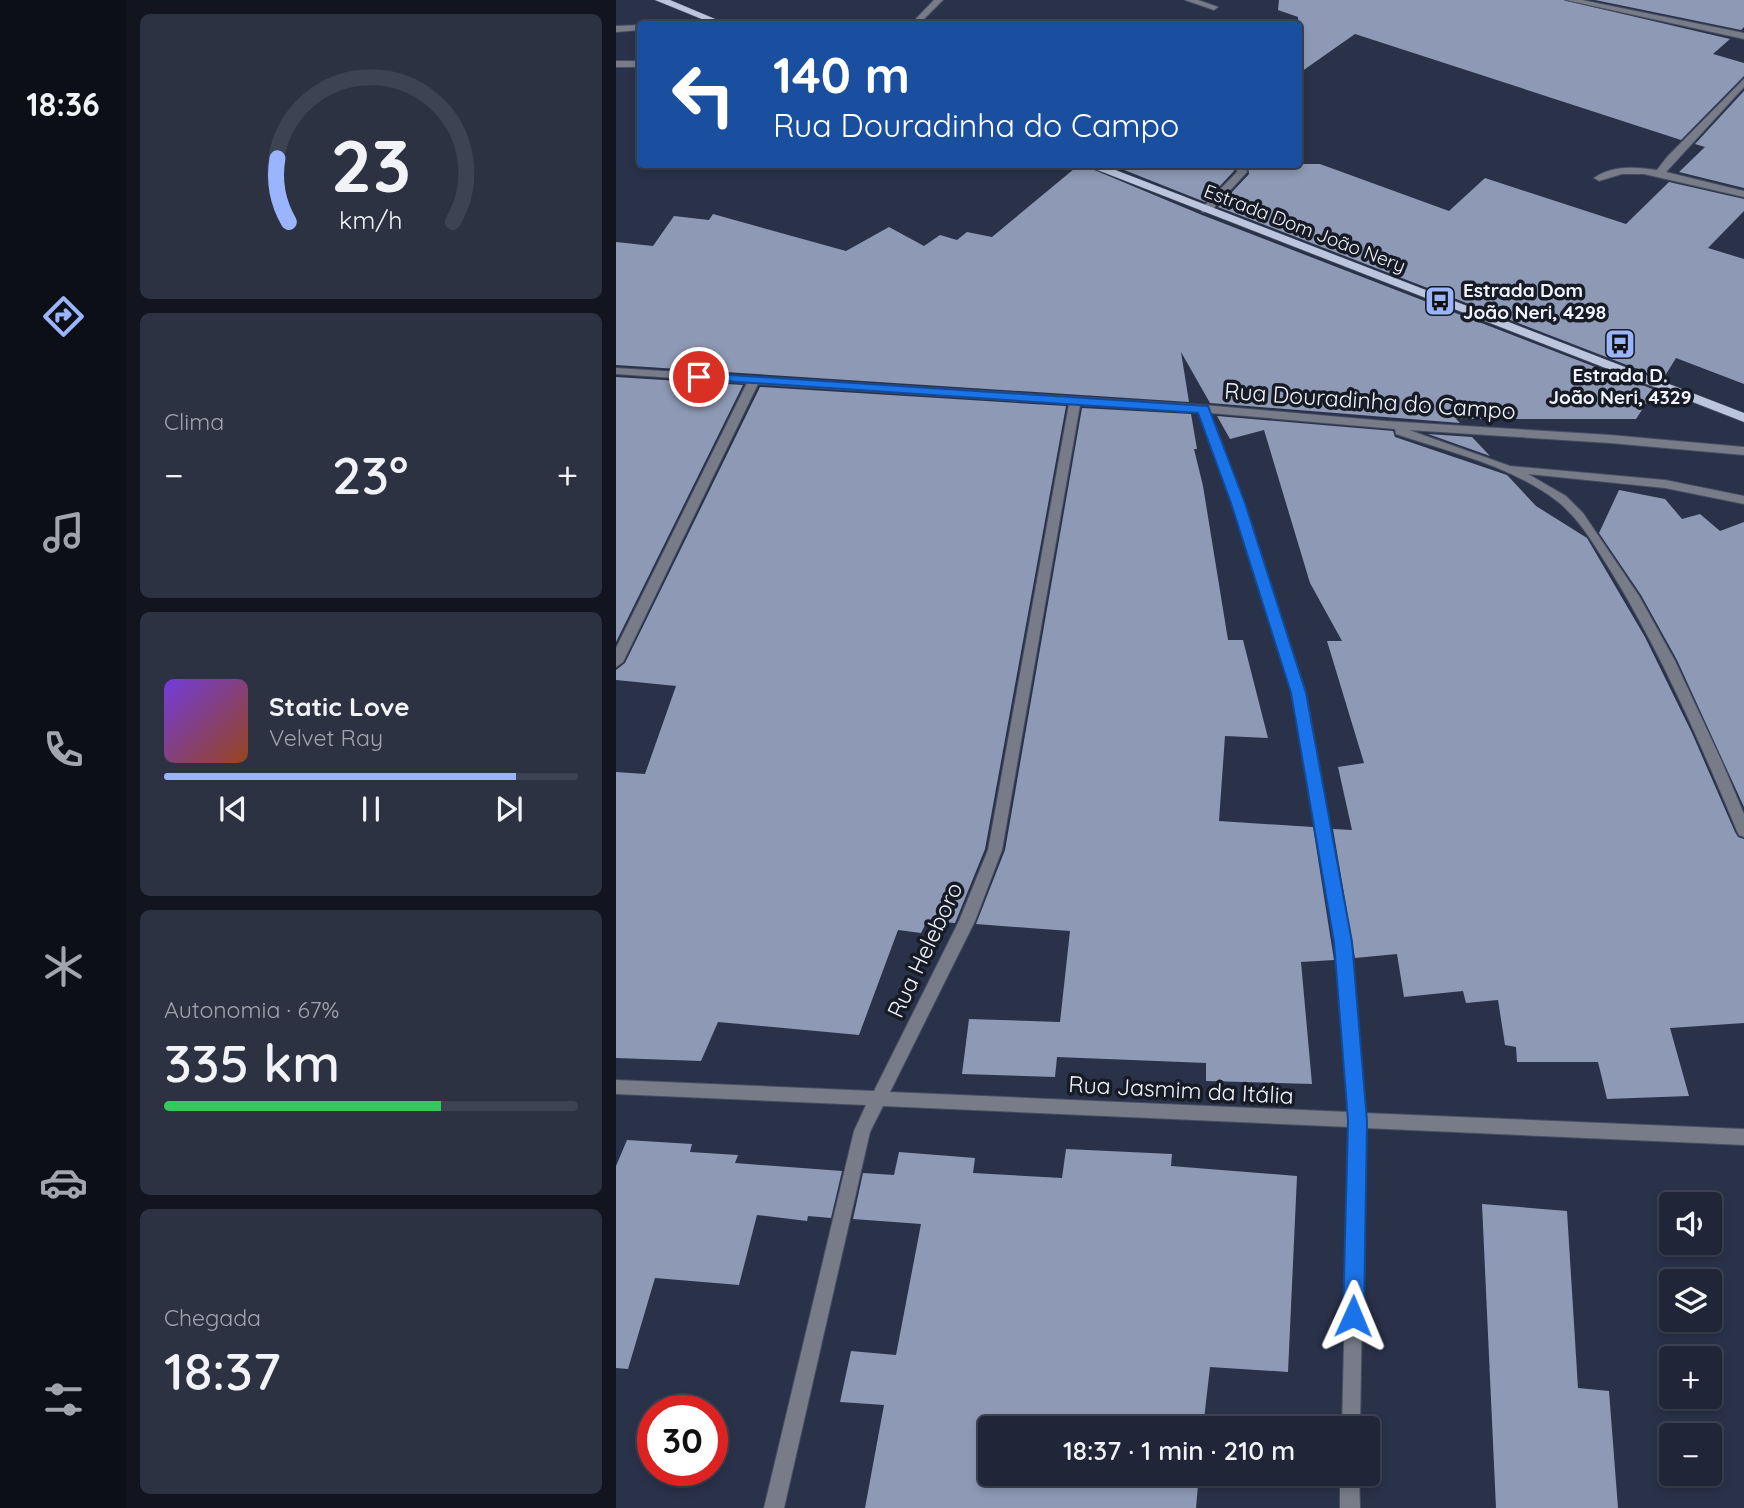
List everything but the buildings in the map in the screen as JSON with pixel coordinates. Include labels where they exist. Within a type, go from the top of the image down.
[{"type":"main road","points":[[660,0],[712,21]]},
{"type":"main road","name":"Estrada Dom João Nery","points":[[1098,168],[1744,418]]},
{"type":"street","points":[[918,21],[939,0]]},
{"type":"street","points":[[1189,0],[1214,7]]},
{"type":"street","points":[[1570,0],[1744,36]]},
{"type":"street","points":[[616,29],[637,28]]},
{"type":"street","points":[[616,64],[637,64]]},
{"type":"street","points":[[1660,173],[1670,159],[1744,82]]},
{"type":"street","points":[[1206,210],[1242,172],[1241,168]]},
{"type":"street","points":[[1599,178],[1612,171],[1632,169],[1660,173],[1744,194]]},
{"type":"street","name":"Rua Douradinha do Campo","points":[[616,371],[1203,409],[1744,451]]},
{"type":"street","points":[[616,662],[754,380]]},
{"type":"street","name":"Rua Heleboro","points":[[774,1508],[862,1132],[967,921],[995,850],[1075,401]]},
{"type":"street","points":[[1203,409],[1238,503],[1298,693],[1343,942],[1357,1121],[1351,1416]]},
{"type":"street","points":[[1385,425],[1506,468],[1554,493],[1586,523],[1646,616],[1702,729],[1744,831]]},
{"type":"street","points":[[1506,468],[1665,484],[1744,500]]},
{"type":"street","name":"Rua Jasmim da Itália","points":[[616,1087],[1744,1137]]},
{"type":"street","points":[[1350,1486],[1350,1508]]},
{"type":"place","name":"Estrada Dom João Neri, 4298","points":[[1440,301]]},
{"type":"place","name":"Estrada D. João Neri, 4329","points":[[1620,344]]},
{"type":"route","points":[[699,377],[1203,409],[1238,503],[1298,693],[1343,942],[1357,1121],[1353,1316]]}]
